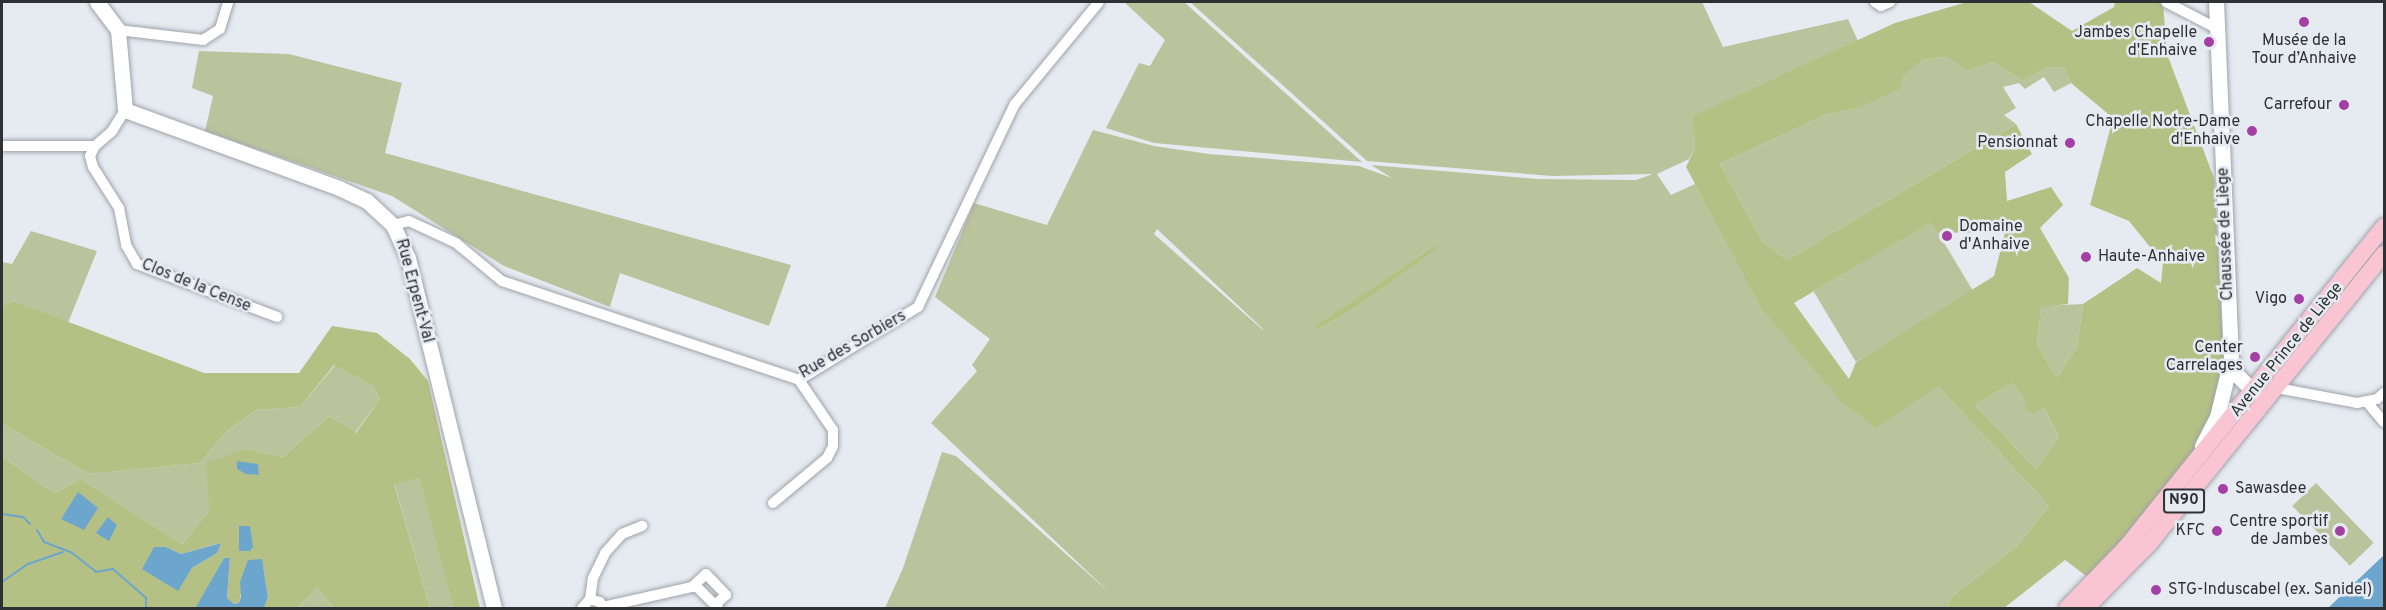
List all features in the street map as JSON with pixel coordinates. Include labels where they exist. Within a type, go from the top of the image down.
[{"type":"main road","name":"Avenue Prince de Liège","points":[[2188,472],[2385,226]]},
{"type":"main road","name":"Avenue Prince de Liège","points":[[2277,388],[2385,254]]},
{"type":"main road","name":"N90","points":[[2086,609],[2150,544],[2277,388]]},
{"type":"main road","name":"Chaussée de Liège","points":[[2067,609],[2127,546],[2188,472]]},
{"type":"street","points":[[2,146],[95,146],[112,131],[125,110],[118,30],[97,2]]},
{"type":"street","points":[[118,30],[203,40],[220,29],[228,2]]},
{"type":"street","name":"Rue des Sorbiers","points":[[393,225],[409,221],[456,243],[502,281],[799,380],[918,307],[1015,104],[1099,2]]},
{"type":"street","points":[[1875,2],[1881,6],[1890,2]]},
{"type":"street","points":[[2166,2],[2218,29]]},
{"type":"street","name":"Chaussée de Liège","points":[[2188,472],[2217,417],[2229,366],[2216,2]]},
{"type":"street","name":"Rue Erpent-Val","points":[[125,110],[367,201],[393,225],[408,258],[495,609]]},
{"type":"street","name":"Clos de la Cense","points":[[95,146],[90,156],[93,167],[119,208],[126,245],[137,264],[277,318]]},
{"type":"street","name":"Chaussée de Liège","points":[[2229,366],[2254,392]]},
{"type":"street","points":[[773,503],[827,458],[833,446],[833,430],[799,380]]},
{"type":"street","points":[[2254,392],[2277,388],[2367,402],[2385,393]]},
{"type":"street","points":[[2367,402],[2385,422]]},
{"type":"street","points":[[582,609],[590,599],[593,578],[605,553],[622,534],[642,526]]},
{"type":"street","points":[[590,599],[603,608],[692,586],[706,573],[726,595],[717,607],[692,586]]},
{"type":"green space","points":[[1124,2],[1184,2],[1362,162],[1154,143],[1106,128],[1139,63],[1150,66],[1165,40]]},
{"type":"green space","points":[[1190,2],[1702,2],[1723,47],[1848,19],[1858,41],[1694,116],[1695,148],[1689,159],[1657,174],[1671,195],[1695,184],[1744,271],[1871,421],[1928,375],[2049,506],[2016,547],[1950,598],[1948,608],[885,608],[903,568],[942,452],[956,456],[1111,594],[931,423],[977,371],[972,365],[990,339],[935,297],[974,203],[1047,225],[1093,130],[1154,146],[1209,154],[1359,166],[1392,178],[1371,165],[1538,179],[1636,180],[1653,174],[1553,176],[1367,161]],"holes":[[[1157,229],[1263,329],[1263,330],[1154,234]],[[1432,247],[1438,247],[1358,306],[1319,329],[1316,326]]]},
{"type":"green space","points":[[1967,2],[2029,2],[2072,31],[2114,7],[2115,2],[2163,2],[2167,54],[2214,178],[2224,366],[2208,425],[2183,472],[2089,578],[2065,560],[2004,608],[1948,608],[1950,598],[2016,547],[2049,506],[1938,386],[1876,428],[1841,401],[1762,309],[1686,167],[1695,148],[1693,116],[1895,23]],"holes":[[[1945,57],[1968,71],[1993,62],[2023,81],[2048,67],[2064,68],[2071,83],[2113,118],[2090,205],[2129,221],[2163,263],[2161,283],[2137,268],[2083,304],[2077,347],[2057,377],[2037,345],[2041,307],[2068,304],[2069,278],[2040,228],[2063,205],[2051,187],[2007,201],[2005,172],[2032,154],[2016,124],[1787,260],[1762,241],[1720,164],[1827,114],[1854,109],[1900,89],[1902,77],[1922,60]],[[1931,222],[1938,233],[2005,232],[1994,276],[1856,362],[1849,379],[1794,303]],[[2012,383],[2024,398],[2027,411],[2035,414],[2043,406],[2059,437],[2036,469],[1975,405]]]},
{"type":"green space","points":[[199,51],[289,54],[402,83],[385,153],[791,265],[769,326],[620,273],[610,307],[504,266],[392,196],[205,131],[213,96],[192,88]]},
{"type":"green space","points":[[1945,57],[1968,71],[1993,62],[2023,81],[2048,67],[2064,68],[2071,83],[2054,92],[2044,77],[2025,89],[2019,83],[2003,87],[2016,108],[2004,115],[2016,124],[1787,260],[1762,241],[1720,164],[1827,114],[1854,109],[1922,60]]},
{"type":"green space","points":[[1931,221],[1973,291],[1856,362],[1814,292]]},
{"type":"green space","points":[[31,231],[97,251],[68,323],[13,301],[2,307],[2,262],[12,264]]},
{"type":"green space","points":[[1432,247],[1439,247],[1358,306],[1319,329],[1315,326]]},
{"type":"green space","points":[[13,301],[204,373],[299,373],[332,326],[377,333],[410,359],[428,381],[480,608],[453,608],[420,478],[394,484],[430,608],[334,608],[317,588],[297,608],[264,608],[268,597],[263,566],[242,588],[239,603],[234,604],[227,598],[230,558],[224,558],[197,607],[222,608],[2,608],[2,456],[54,493],[81,479],[182,544],[209,511],[206,463],[246,449],[283,457],[329,416],[356,433],[380,399],[373,386],[334,365],[300,407],[256,410],[226,432],[200,463],[89,474],[2,424],[2,307]],"holes":[[[220,543],[217,553],[192,568],[178,590],[166,547],[181,554]]]},
{"type":"green space","points":[[2083,304],[2077,347],[2057,377],[2037,345],[2041,306]]},
{"type":"green space","points":[[335,365],[373,386],[380,399],[355,433],[329,416],[283,457],[246,449],[209,511],[182,544],[81,479],[54,493],[2,456],[2,424],[89,474],[200,463],[226,432],[256,410],[300,407]]},
{"type":"green space","points":[[2012,383],[2024,398],[2043,406],[2059,437],[2036,469],[1975,405]]},
{"type":"green space","points":[[421,478],[453,608],[430,608],[394,483]]},
{"type":"green space","name":"Centre sportif de Jambes","points":[[2316,483],[2374,543],[2350,566],[2292,506]]},
{"type":"green space","points":[[317,588],[334,608],[297,608]]},
{"type":"water","points":[[237,461],[258,464],[259,475],[246,474],[237,469]]},
{"type":"water","points":[[78,492],[98,508],[84,530],[61,519]]},
{"type":"water","points":[[108,517],[117,525],[109,541],[96,533]]},
{"type":"water","points":[[239,526],[250,526],[253,547],[250,551],[239,551]]},
{"type":"water","points":[[221,543],[217,553],[192,568],[178,591],[142,569],[154,547],[166,547],[181,554]]},
{"type":"water","points":[[2384,555],[2384,608],[2328,608]]},
{"type":"water","points":[[224,558],[230,558],[227,598],[234,604],[239,603],[240,582],[248,560],[262,559],[268,597],[264,608],[196,607]]},
{"type":"waterway","points":[[2,514],[23,517],[30,524]]},
{"type":"waterway","points":[[37,530],[44,542],[72,553],[96,572],[113,569],[146,598],[146,608]]},
{"type":"waterway","points":[[2,582],[28,564],[63,552]]},
{"type":"place","name":"Musée de la Tour d’Anhaive","points":[[2304,22]]},
{"type":"place","name":"Jambes Chapelle d'Enhaive","points":[[2209,42]]},
{"type":"place","name":"Carrefour","points":[[2344,105]]},
{"type":"place","name":"Chapelle Notre-Dame d'Enhaive","points":[[2252,131]]},
{"type":"place","name":"Pensionnat","points":[[2070,143]]},
{"type":"place","name":"Domaine d'Anhaive","points":[[1947,236]]},
{"type":"place","name":"Haute-Anhaive","points":[[2086,257]]},
{"type":"place","name":"Vigo","points":[[2299,299]]},
{"type":"place","name":"Center Carrelages","points":[[2255,357]]},
{"type":"place","name":"Sawasdee","points":[[2223,489]]},
{"type":"place","name":"KFC","points":[[2217,531]]},
{"type":"place","name":"Centre sportif de Jambes","points":[[2340,531]]},
{"type":"place","name":"STG-Induscabel (ex. Sanidel)","points":[[2156,590]]}]
